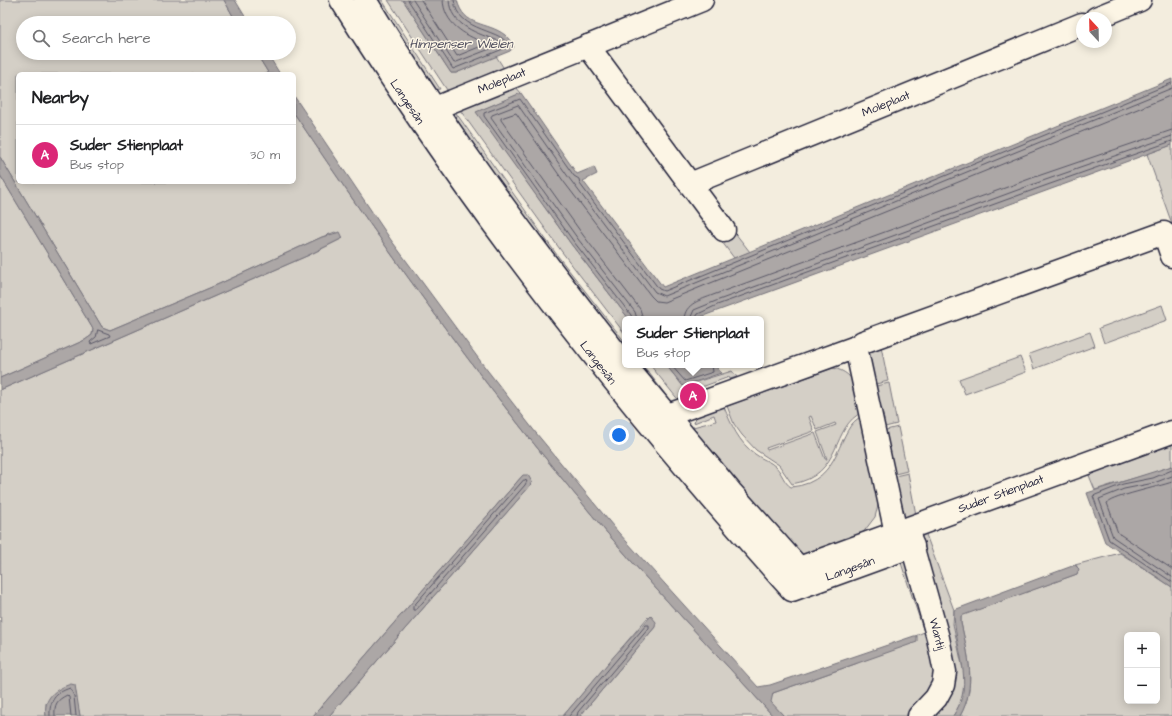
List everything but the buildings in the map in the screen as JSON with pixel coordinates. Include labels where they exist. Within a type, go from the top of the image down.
[{"type":"street","name":"Langesân","points":[[341,0],[426,112],[528,239],[622,361]]},
{"type":"street","name":"Langesân","points":[[365,0],[426,112],[519,261],[601,368],[731,492],[799,568],[905,536]]},
{"type":"street","name":"Moleplaat","points":[[426,112],[702,0]]},
{"type":"street","points":[[1111,12],[1140,0]]},
{"type":"street","name":"Moleplaat","points":[[690,184],[1076,26]]},
{"type":"street","points":[[588,46],[724,230]]},
{"type":"street","points":[[656,419],[1164,233],[1168,234],[1172,256]]},
{"type":"street","points":[[856,347],[905,536]]},
{"type":"street","name":"Langesân","points":[[627,368],[656,419]]},
{"type":"street","name":"Suder Stienplaat","points":[[905,536],[1172,432]]},
{"type":"street","name":"Wantij","points":[[905,536],[944,661],[945,672],[943,685],[936,698],[919,716]]},
{"type":"shaded area","points":[[0,0],[224,0],[233,16],[16,16],[16,60],[260,60],[268,72],[16,72],[16,184],[0,157]]},
{"type":"shaded area","points":[[374,0],[382,0],[440,89],[431,90]]},
{"type":"shaded area","points":[[388,0],[403,0],[451,73],[456,73],[496,56],[505,70],[465,91],[447,90]]},
{"type":"shaded area","points":[[516,87],[521,93],[477,112],[571,244],[627,316],[622,316],[622,330],[562,252],[460,110]]},
{"type":"shaded area","points":[[456,113],[557,255],[622,338],[622,350],[455,121]]},
{"type":"shaded area","points":[[296,116],[408,278],[529,438],[633,563],[773,716],[580,716],[655,627],[648,617],[563,716],[329,716],[529,487],[523,475],[313,716],[80,716],[79,710],[46,703],[46,716],[1,716],[0,390],[309,255],[343,238],[335,232],[219,284],[110,330],[102,327],[16,184],[296,184]]},
{"type":"shaded area","points":[[1172,145],[1172,224],[1147,154]]},
{"type":"shaded area","points":[[0,175],[93,329],[92,335],[85,340],[0,378]]},
{"type":"shaded area","points":[[732,229],[750,252],[734,258],[719,238]]},
{"type":"shaded area","points":[[1162,305],[1167,320],[1104,343],[1099,328]]},
{"type":"shaded area","points":[[1090,332],[1095,346],[1034,369],[1029,354]]},
{"type":"shaded area","points":[[880,341],[888,381],[872,385],[864,347]]},
{"type":"shaded area","points":[[1020,357],[1026,372],[965,394],[959,379]]},
{"type":"shaded area","points":[[637,368],[645,368],[671,402],[669,402]]},
{"type":"shaded area","points":[[652,368],[668,368],[683,386],[732,371],[737,377],[730,379],[729,377],[691,391],[694,398],[680,402]]},
{"type":"shaded area","points":[[833,368],[847,374],[855,384],[863,412],[853,419],[845,428],[829,461],[820,471],[809,479],[792,484],[779,465],[756,450],[742,435],[734,424],[727,406]],"holes":[[[811,416],[817,430],[835,423],[836,425],[817,432],[827,459],[825,459],[815,433],[767,450],[766,448],[814,431],[809,417]]]},
{"type":"shaded area","points":[[889,383],[897,424],[881,428],[872,387]]},
{"type":"shaded area","points":[[724,407],[740,439],[749,450],[776,467],[791,487],[808,483],[821,475],[830,465],[854,422],[863,416],[879,502],[875,517],[862,534],[805,556],[795,552],[692,430],[693,427],[716,421],[714,415],[694,423],[696,417]]},
{"type":"shaded area","points":[[898,427],[907,471],[891,475],[882,431]]},
{"type":"shaded area","points":[[1172,444],[1172,466],[1095,490],[1088,473]]},
{"type":"shaded area","points":[[908,473],[917,520],[906,524],[891,477]]},
{"type":"shaded area","points":[[925,532],[954,610],[953,624],[964,674],[965,687],[960,704],[953,716],[925,716],[940,701],[917,536]]},
{"type":"shaded area","points":[[1120,553],[1172,587],[1172,716],[960,716],[965,705],[970,682],[970,670],[961,623],[961,615],[1077,574],[1077,566],[1075,565]]},
{"type":"shaded area","points":[[912,559],[941,674],[913,716],[784,716],[770,702],[773,693],[855,664],[924,632],[901,563]]},
{"type":"water","points":[[224,0],[235,0],[245,16],[233,16]]},
{"type":"water","name":"Himpenser Wielen","points":[[403,0],[457,0],[460,9],[471,20],[505,35],[514,47],[510,51],[456,73],[451,73]]},
{"type":"water","points":[[260,60],[271,60],[279,72],[268,72]]},
{"type":"water","points":[[1172,79],[1172,145],[703,316],[627,316],[571,244],[476,112],[521,93],[577,174],[594,167],[597,174],[583,181],[663,287]]},
{"type":"water","points":[[296,99],[391,240],[484,366],[536,433],[618,532],[758,687],[770,685],[914,636],[917,636],[917,642],[773,693],[771,702],[784,716],[773,716],[614,541],[529,438],[408,278],[296,116]]},
{"type":"water","points":[[0,157],[102,327],[110,330],[219,284],[322,237],[340,232],[343,238],[309,255],[0,390],[0,378],[85,340],[92,335],[93,329],[0,175]]},
{"type":"water","points":[[668,368],[717,368],[721,373],[683,386]]},
{"type":"water","points":[[1172,466],[1172,587],[1105,542],[1087,493]]},
{"type":"water","points":[[523,475],[528,475],[532,482],[529,487],[329,716],[313,716]]},
{"type":"water","points":[[1075,565],[1079,569],[1077,574],[961,616],[970,670],[970,682],[965,705],[960,716],[953,716],[960,703],[964,677],[954,610]]},
{"type":"water","points":[[651,616],[656,622],[655,627],[580,716],[563,716],[615,655]]},
{"type":"water","points":[[71,684],[75,685],[80,716],[46,716],[46,704],[51,695]]},
{"type":"place","name":"Suder Stienplaat","points":[[693,396]]}]
